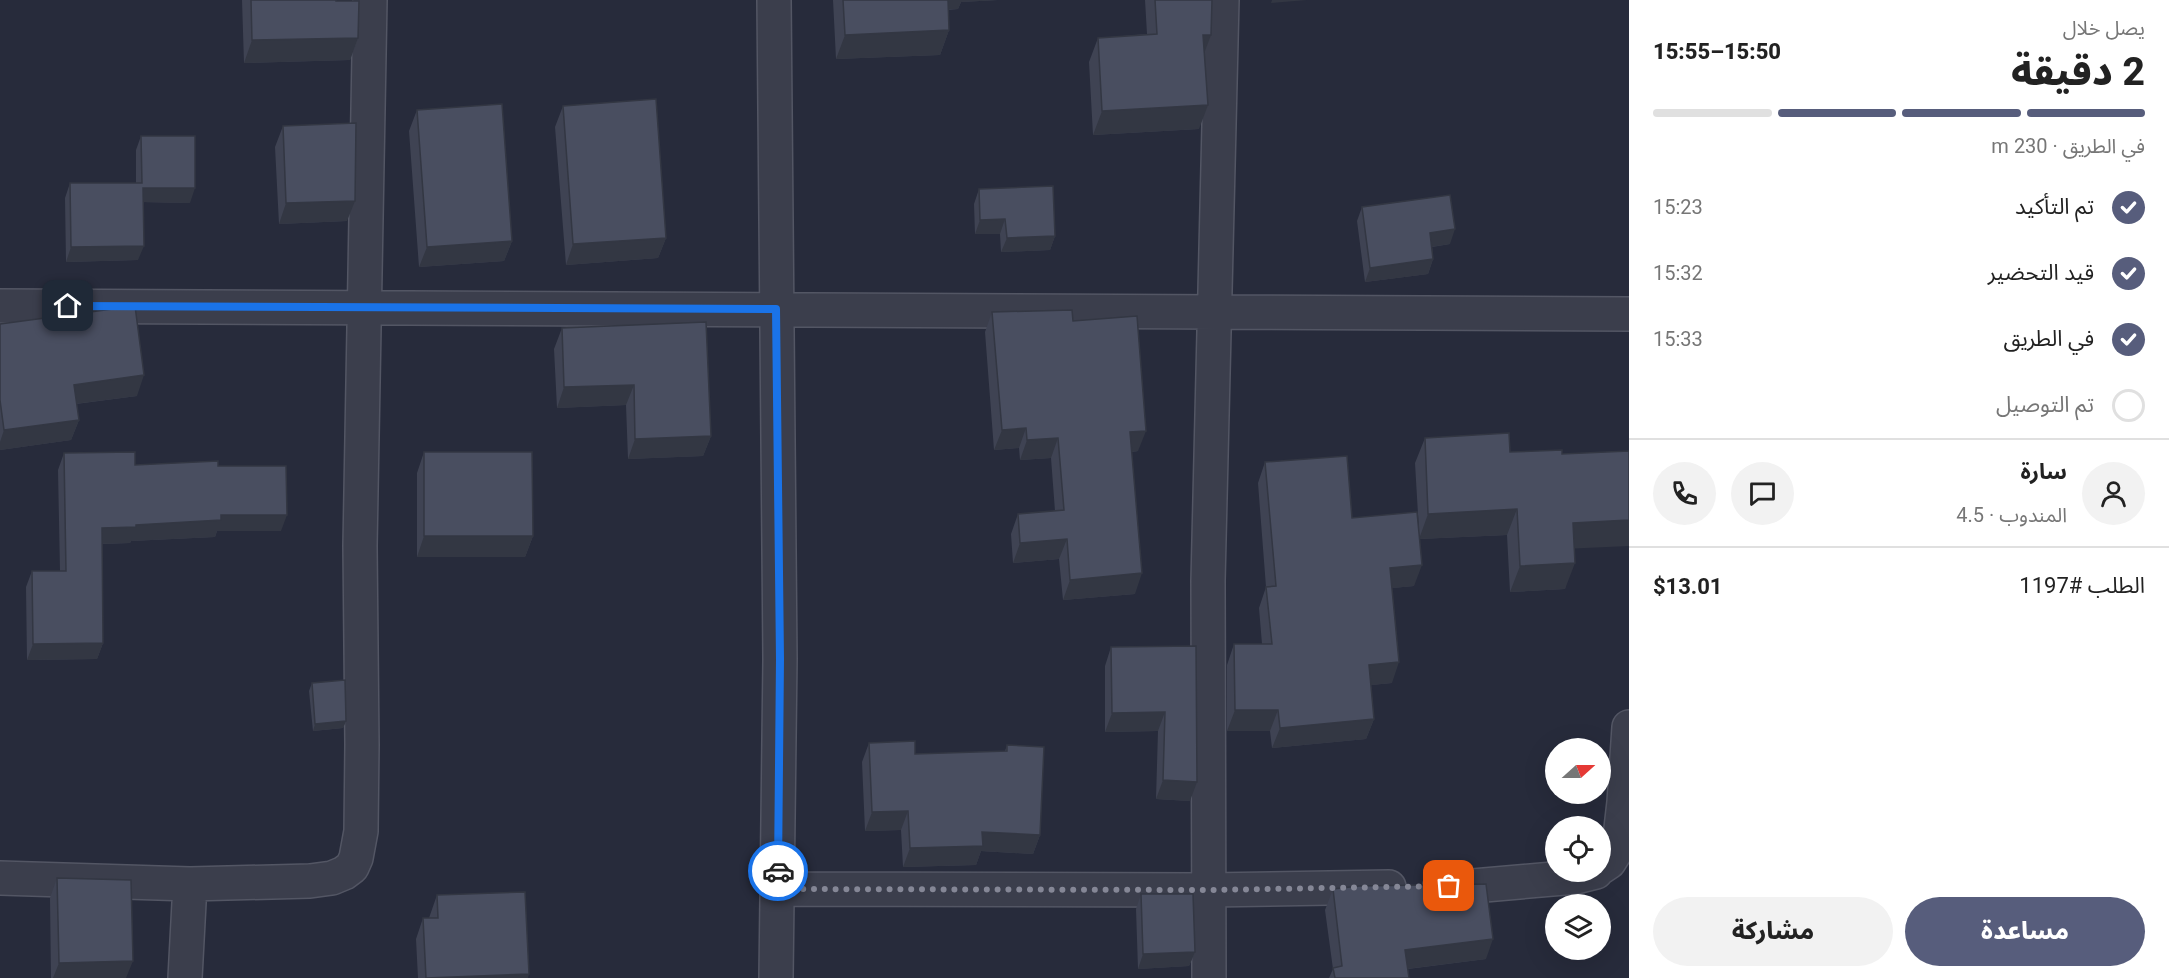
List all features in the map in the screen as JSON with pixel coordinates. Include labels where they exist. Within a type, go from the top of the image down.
[{"type":"street","points":[[0,878],[190,884],[310,881],[332,878],[352,867],[356,858],[361,831],[360,546],[370,0]]},
{"type":"street","points":[[774,0],[780,659],[776,978]]},
{"type":"street","points":[[1209,978],[1208,581],[1222,0]]},
{"type":"street","points":[[0,306],[1629,314]]},
{"type":"street","points":[[1611,859],[1620,837],[1629,727]]},
{"type":"street","points":[[778,889],[1209,890],[1473,886],[1545,880]]},
{"type":"street","points":[[185,978],[190,884]]},
{"type":"building","points":[[251,0],[359,1],[358,38],[252,40]]},
{"type":"building","points":[[843,0],[948,0],[949,30],[845,35]]},
{"type":"building","points":[[1155,0],[1212,0],[1211,35],[1203,35],[1208,105],[1102,111],[1098,38],[1157,34]]},
{"type":"building","points":[[656,99],[666,238],[573,244],[563,106]]},
{"type":"building","points":[[502,104],[512,241],[427,247],[417,110]]},
{"type":"building","points":[[356,123],[355,201],[286,203],[283,126]]},
{"type":"building","points":[[141,136],[195,136],[195,188],[143,188],[144,246],[71,247],[70,183],[142,183]]},
{"type":"building","points":[[1053,186],[1055,236],[1007,238],[1005,219],[980,220],[979,189]]},
{"type":"building","points":[[1450,195],[1455,229],[1430,233],[1433,259],[1370,268],[1362,207]]},
{"type":"building","points":[[135,306],[144,375],[74,385],[79,420],[4,430],[0,400],[0,324]]},
{"type":"building","points":[[1072,310],[1073,321],[1137,316],[1146,431],[1130,432],[1142,573],[1070,580],[1067,539],[1020,543],[1018,514],[1064,510],[1058,438],[1027,440],[1026,428],[1002,430],[992,312]]},
{"type":"building","points":[[706,322],[711,436],[635,439],[634,385],[564,387],[562,328]]},
{"type":"building","points":[[1509,433],[1510,452],[1562,450],[1562,454],[1629,451],[1629,520],[1573,523],[1575,563],[1520,566],[1517,509],[1428,514],[1425,438]]},
{"type":"building","points":[[135,452],[135,465],[218,461],[218,466],[286,466],[287,515],[221,515],[221,520],[102,528],[103,643],[33,644],[32,571],[66,571],[64,453]]},
{"type":"building","points":[[424,452],[532,452],[533,536],[424,536]]},
{"type":"building","points":[[1347,456],[1352,518],[1417,512],[1422,565],[1390,568],[1399,662],[1369,665],[1374,719],[1280,728],[1278,710],[1235,710],[1234,644],[1272,644],[1266,587],[1276,586],[1265,462]]},
{"type":"building","points":[[1196,646],[1197,782],[1163,780],[1165,712],[1112,713],[1111,647]]},
{"type":"building","points":[[345,680],[346,721],[315,724],[312,683]]},
{"type":"building","points":[[915,741],[915,754],[1007,751],[1007,745],[1044,747],[1040,835],[982,832],[983,846],[910,848],[908,811],[872,812],[869,743]]},
{"type":"building","points":[[57,878],[131,880],[133,961],[59,963]]},
{"type":"building","points":[[1486,884],[1493,939],[1405,950],[1409,978],[1335,978],[1333,968],[1342,966],[1333,889],[1359,886]]},
{"type":"building","points":[[525,892],[529,974],[426,978],[423,918],[438,918],[437,895]]},
{"type":"building","points":[[1141,894],[1193,894],[1195,952],[1143,954]]},
{"type":"way so far","points":[[778,871],[778,889],[1209,890],[1449,886]]},
{"type":"route","points":[[68,306],[776,309],[780,659],[778,871]]}]
